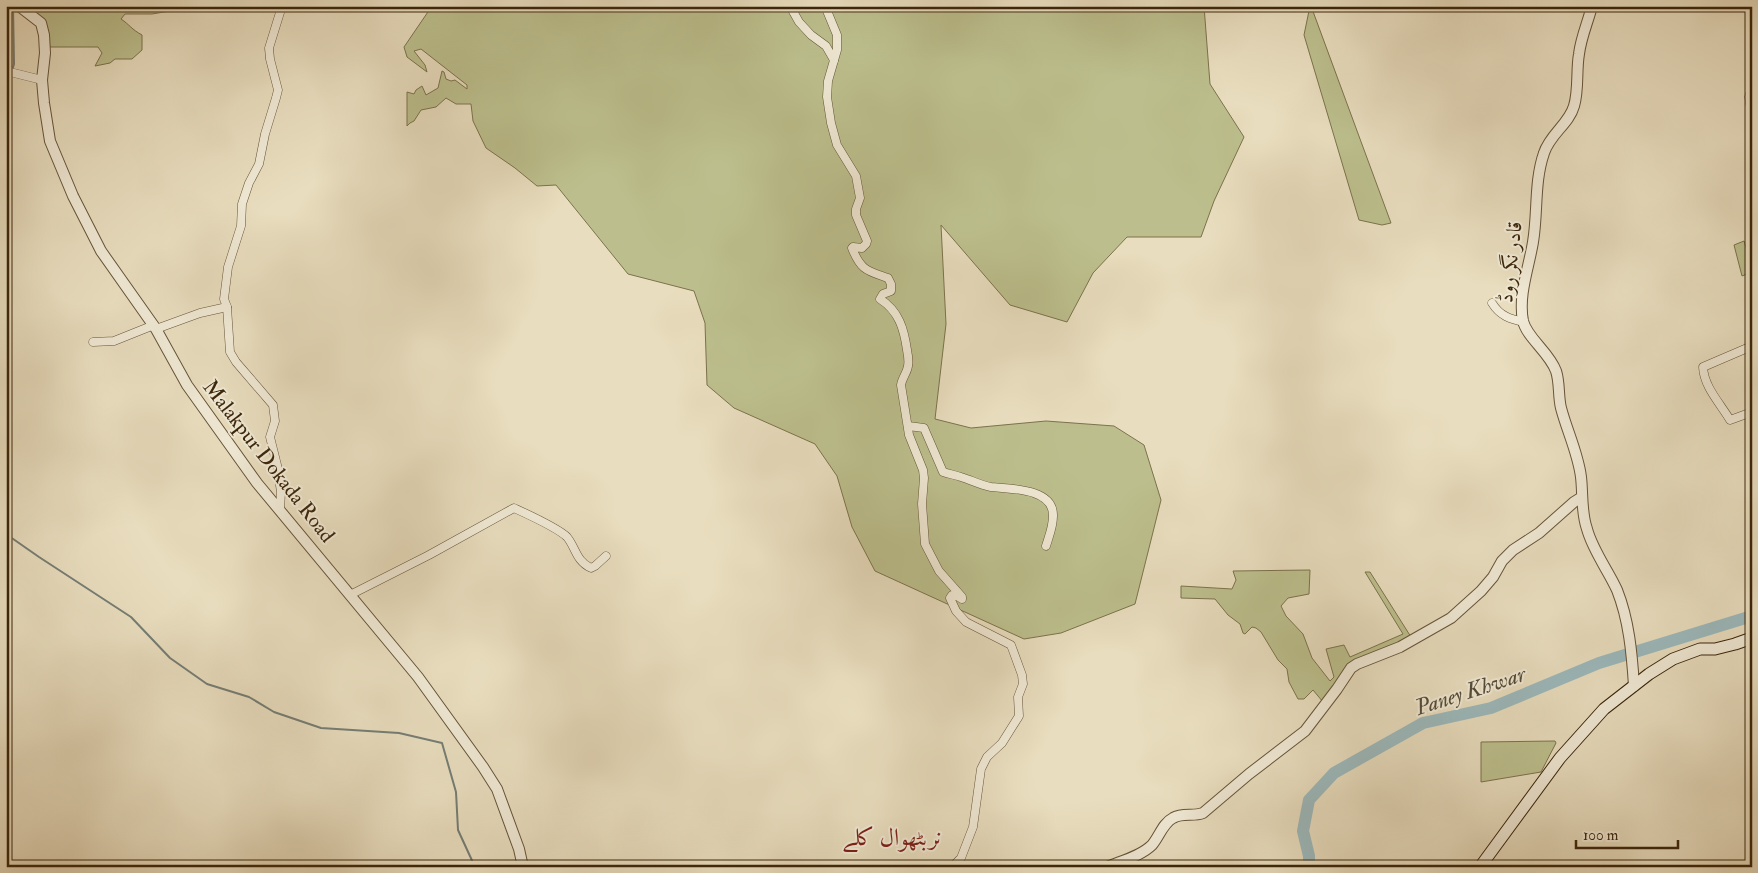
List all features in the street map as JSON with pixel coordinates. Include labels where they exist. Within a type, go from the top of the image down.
[{"type":"main road","points":[[1480,867],[1560,758],[1604,709],[1649,674],[1673,659],[1700,649],[1715,649],[1752,638]]},
{"type":"street","name":"Malakpur Dokada Road","points":[[19,6],[41,23],[44,35],[42,80],[50,141],[73,196],[101,251],[155,327],[187,385],[257,483],[418,677],[483,766],[496,789],[519,849],[523,867]]},
{"type":"street","points":[[280,510],[281,492],[270,437],[275,420],[273,404],[236,362],[230,352],[227,307],[224,299],[228,267],[241,226],[242,204],[249,183],[259,164],[265,134],[278,90],[269,48],[282,6]]},
{"type":"street","points":[[790,6],[799,22],[811,35],[826,46],[834,60]]},
{"type":"street","points":[[825,6],[837,35],[837,50],[828,80],[827,97],[831,123],[838,145],[856,176],[860,198],[856,215],[867,241],[862,248],[852,248],[861,266],[872,273],[888,278],[891,284],[891,291],[883,294],[880,299],[891,306],[898,317],[906,342],[908,366],[902,378],[902,385],[909,435],[923,470],[922,504],[927,551],[939,571],[962,597],[962,600],[958,596],[952,595],[950,598],[956,611],[966,622],[1011,645],[1022,676],[1023,684],[1018,697],[1019,716],[1002,743],[987,756],[981,769],[973,827],[960,858],[952,867]]},
{"type":"street","name":"قادر نگر روڈ","points":[[1592,6],[1579,56],[1575,103],[1571,115],[1548,141],[1543,153],[1536,195],[1533,241],[1525,280],[1522,310],[1527,330],[1551,359],[1556,372],[1561,407],[1576,453],[1581,477],[1586,528],[1624,608],[1633,665],[1634,686]]},
{"type":"street","points":[[6,71],[42,80]]},
{"type":"street","points":[[1752,88],[1749,97],[1752,116]]},
{"type":"street","points":[[1492,303],[1497,312],[1510,320],[1524,322]]},
{"type":"street","points":[[92,342],[114,341],[200,313],[227,307]]},
{"type":"street","points":[[1752,346],[1703,367],[1704,376],[1711,392],[1730,420],[1752,412]]},
{"type":"street","points":[[908,426],[924,428],[943,472],[982,485],[1029,492],[1048,500],[1054,515],[1046,546]]},
{"type":"street","points":[[1107,867],[1145,851],[1173,818],[1181,815],[1197,816],[1203,813],[1249,774],[1305,731],[1351,668],[1400,647],[1451,618],[1481,591],[1493,577],[1502,561],[1513,550],[1539,533],[1582,497]]},
{"type":"street","points":[[350,595],[429,555],[514,508],[566,536],[583,564],[591,568],[606,556]]},
{"type":"green space","points":[[25,6],[183,6],[182,9],[152,14],[125,14],[121,19],[142,35],[142,50],[132,59],[115,59],[110,63],[95,66],[102,53],[98,47],[47,47],[44,35]]},
{"type":"green space","points":[[432,6],[1204,6],[1210,84],[1244,137],[1214,201],[1201,237],[1127,237],[1093,273],[1067,322],[1010,305],[941,225],[946,324],[935,419],[971,428],[1046,421],[1114,426],[1144,445],[1161,500],[1135,604],[1061,633],[1024,639],[875,571],[852,527],[837,476],[815,444],[734,408],[707,385],[705,323],[694,291],[628,274],[556,185],[537,186],[486,148],[473,121],[471,104],[456,104],[446,98],[436,107],[421,110],[414,121],[407,126],[407,92],[414,94],[422,86],[426,95],[438,88],[442,71],[446,79],[455,80],[467,89],[467,85],[421,49],[414,51],[425,65],[427,72],[407,57],[404,47]]},
{"type":"green space","points":[[1310,6],[1391,223],[1382,225],[1359,220],[1304,35]]},
{"type":"green space","points":[[1744,241],[1748,254],[1752,253],[1752,272],[1742,276],[1734,245]]},
{"type":"green space","points":[[1310,570],[1309,594],[1288,598],[1281,606],[1286,616],[1303,634],[1312,658],[1330,681],[1334,677],[1326,649],[1344,645],[1350,657],[1403,634],[1365,572],[1370,572],[1411,637],[1355,661],[1323,702],[1313,690],[1304,699],[1298,699],[1289,682],[1287,669],[1278,660],[1261,632],[1256,628],[1252,627],[1245,634],[1243,633],[1240,624],[1228,615],[1215,599],[1181,598],[1181,586],[1232,589],[1236,580],[1233,571]]},
{"type":"green space","points":[[1555,741],[1556,743],[1541,772],[1481,782],[1481,742]]},
{"type":"waterway","points":[[12,71],[14,64],[13,6]]},
{"type":"waterway","points":[[6,86],[10,75]]},
{"type":"waterway","points":[[6,534],[131,617],[170,658],[207,684],[249,697],[274,712],[321,728],[399,733],[442,743],[456,792],[458,830],[475,867]]},
{"type":"waterway","name":"Paney Khwar","points":[[1309,867],[1309,856],[1303,831],[1309,800],[1334,773],[1423,723],[1491,708],[1599,663],[1752,616]]},
{"type":"district","name":"نربٹھوال کلے","points":[[892,837]]}]
